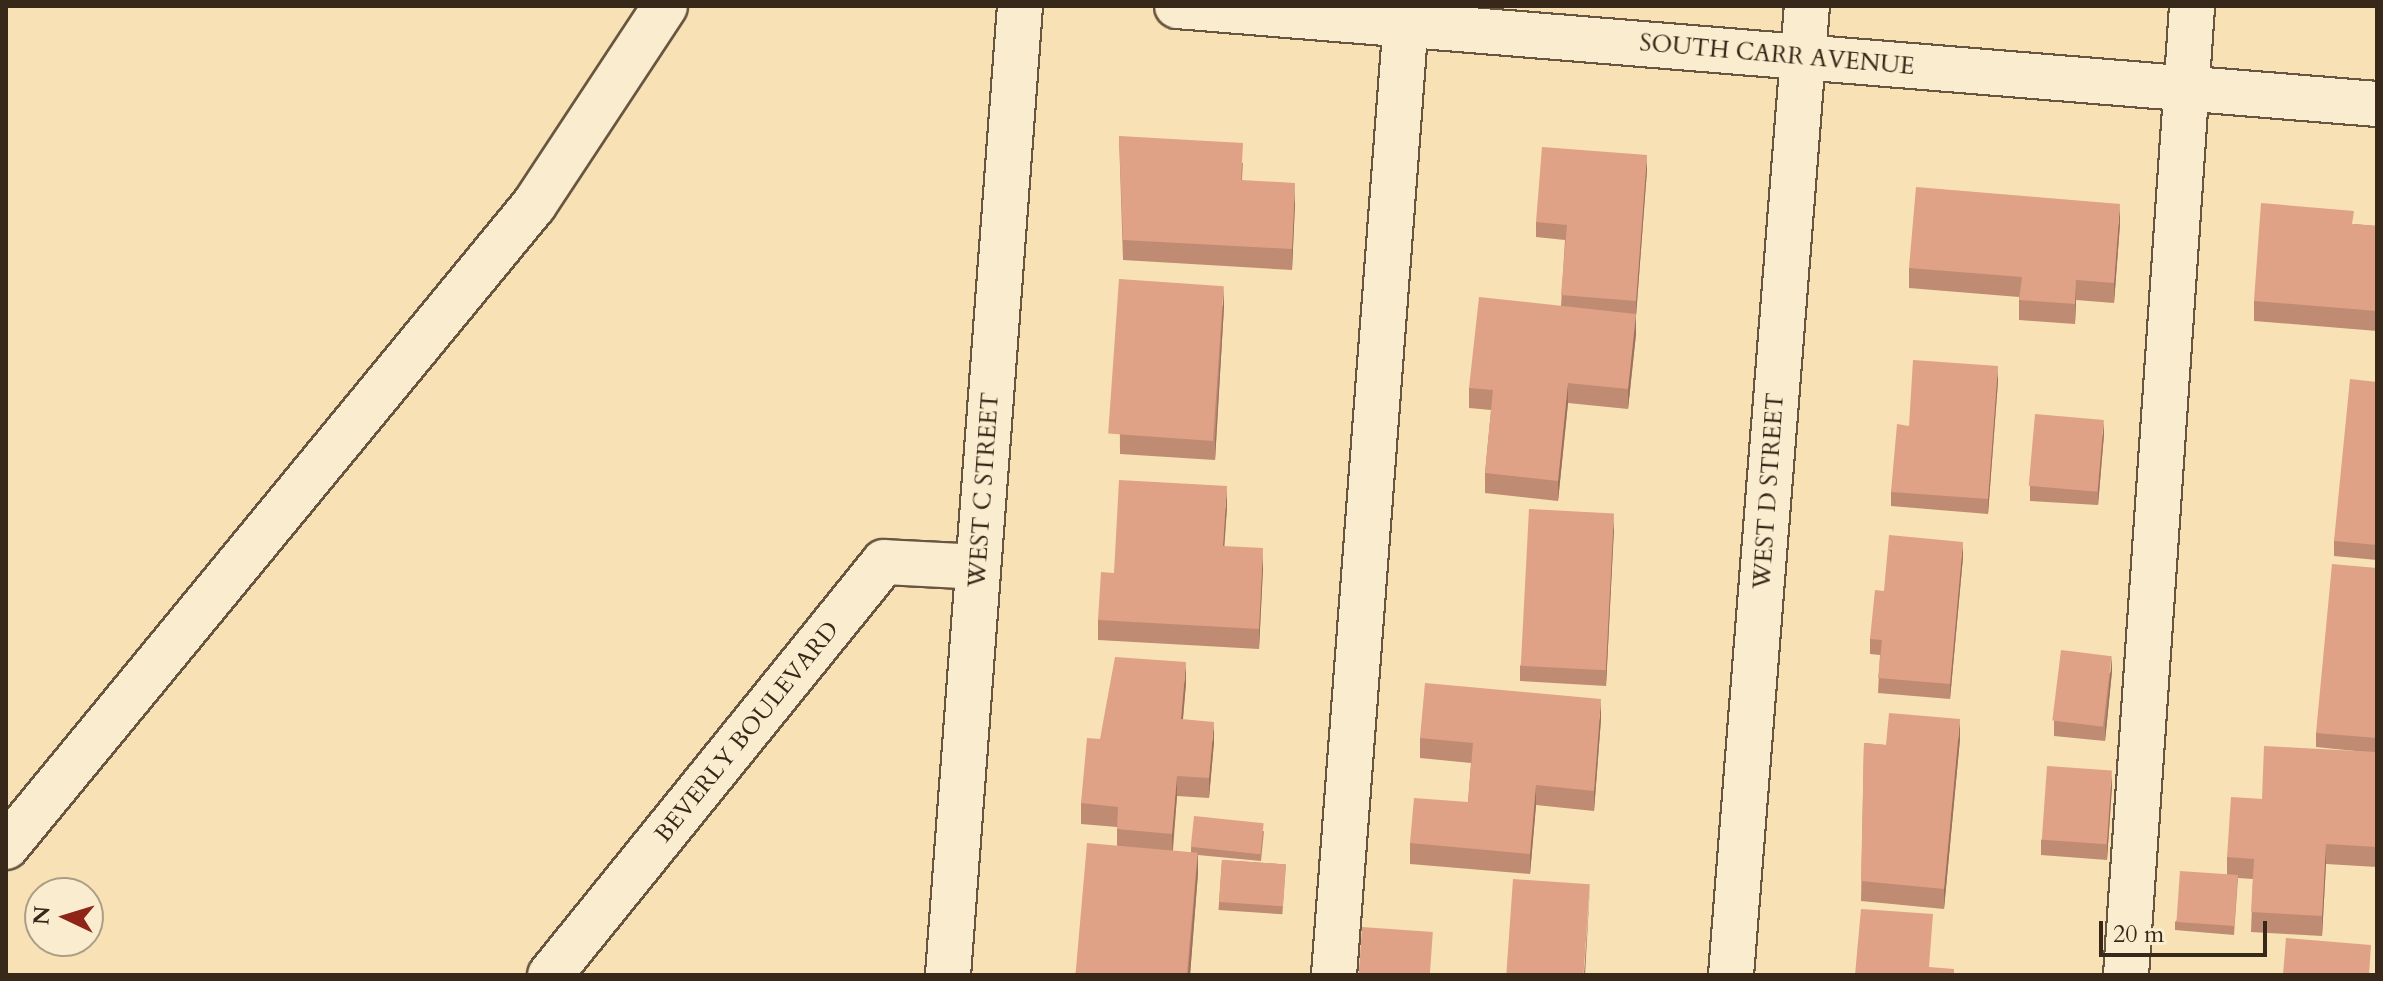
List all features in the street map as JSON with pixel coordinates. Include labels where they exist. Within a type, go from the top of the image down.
[{"type":"street","points":[[6,847],[534,205],[665,6]]},
{"type":"street","name":"WEST C STREET","points":[[948,975],[1020,6]]},
{"type":"street","name":"SOUTH CARR AVENUE","points":[[1177,6],[1406,15],[1803,57],[2377,104]]},
{"type":"street","name":"WEST D STREET","points":[[1731,975],[1807,6]]},
{"type":"street","points":[[2126,975],[2192,6]]},
{"type":"street","points":[[1334,975],[1406,15]]},
{"type":"street","name":"BEVERLY BOULEVARD","points":[[550,975],[884,562],[978,567]]},
{"type":"building","points":[[1119,136],[1243,143],[1241,180],[1295,183],[1292,249],[1123,240]]},
{"type":"building","points":[[1542,147],[1647,155],[1636,301],[1561,295],[1567,225],[1536,222]]},
{"type":"building","points":[[1916,187],[2120,204],[2114,283],[2076,280],[2075,304],[2019,300],[2022,277],[1909,268]]},
{"type":"building","points":[[2261,203],[2354,211],[2352,224],[2377,226],[2377,311],[2254,301]]},
{"type":"building","points":[[1119,279],[1224,286],[1213,441],[1108,434]]},
{"type":"building","points":[[1479,297],[1636,314],[1628,389],[1568,383],[1558,481],[1485,473],[1493,390],[1469,388]]},
{"type":"building","points":[[1913,360],[1998,366],[1988,499],[1891,492],[1897,424],[1909,426]]},
{"type":"building","points":[[2350,379],[2377,382],[2377,545],[2334,541]]},
{"type":"building","points":[[2035,414],[2104,420],[2097,492],[2029,486]]},
{"type":"building","points":[[1119,480],[1227,486],[1223,546],[1263,548],[1259,629],[1098,620],[1101,572],[1114,573]]},
{"type":"building","points":[[1529,509],[1614,513],[1606,670],[1521,666]]},
{"type":"building","points":[[1889,535],[1963,542],[1950,684],[1878,678],[1882,640],[1870,639],[1875,590],[1884,591]]},
{"type":"building","points":[[2332,564],[2377,568],[2377,738],[2316,733]]},
{"type":"building","points":[[2061,650],[2112,656],[2103,727],[2052,720]]},
{"type":"building","points":[[1115,657],[1186,662],[1181,719],[1214,722],[1209,778],[1177,776],[1172,834],[1117,829],[1118,807],[1081,803],[1087,738],[1100,739]]},
{"type":"building","points":[[1425,683],[1601,699],[1594,791],[1536,785],[1530,854],[1410,843],[1414,798],[1468,802],[1473,743],[1420,738]]},
{"type":"building","points":[[1889,713],[1960,719],[1944,889],[1861,881],[1864,743],[1886,745]]},
{"type":"building","points":[[2264,746],[2377,752],[2377,847],[2326,844],[2322,916],[2251,912],[2254,859],[2227,857],[2231,797],[2262,799]]},
{"type":"building","points":[[2047,766],[2112,771],[2107,844],[2042,840]]},
{"type":"building","points":[[1194,816],[1264,823],[1260,854],[1191,847]]},
{"type":"building","points":[[1087,843],[1198,853],[1187,975],[1075,975]]},
{"type":"building","points":[[1222,860],[1286,864],[1283,906],[1219,902]]},
{"type":"building","points":[[2180,871],[2238,875],[2234,926],[2176,922]]},
{"type":"building","points":[[1513,879],[1590,884],[1583,975],[1506,975]]},
{"type":"building","points":[[1861,909],[1933,914],[1929,967],[1954,969],[1954,975],[1855,975]]},
{"type":"building","points":[[1362,927],[1433,932],[1430,975],[1359,975]]},
{"type":"building","points":[[2286,938],[2371,945],[2369,975],[2283,975]]}]
